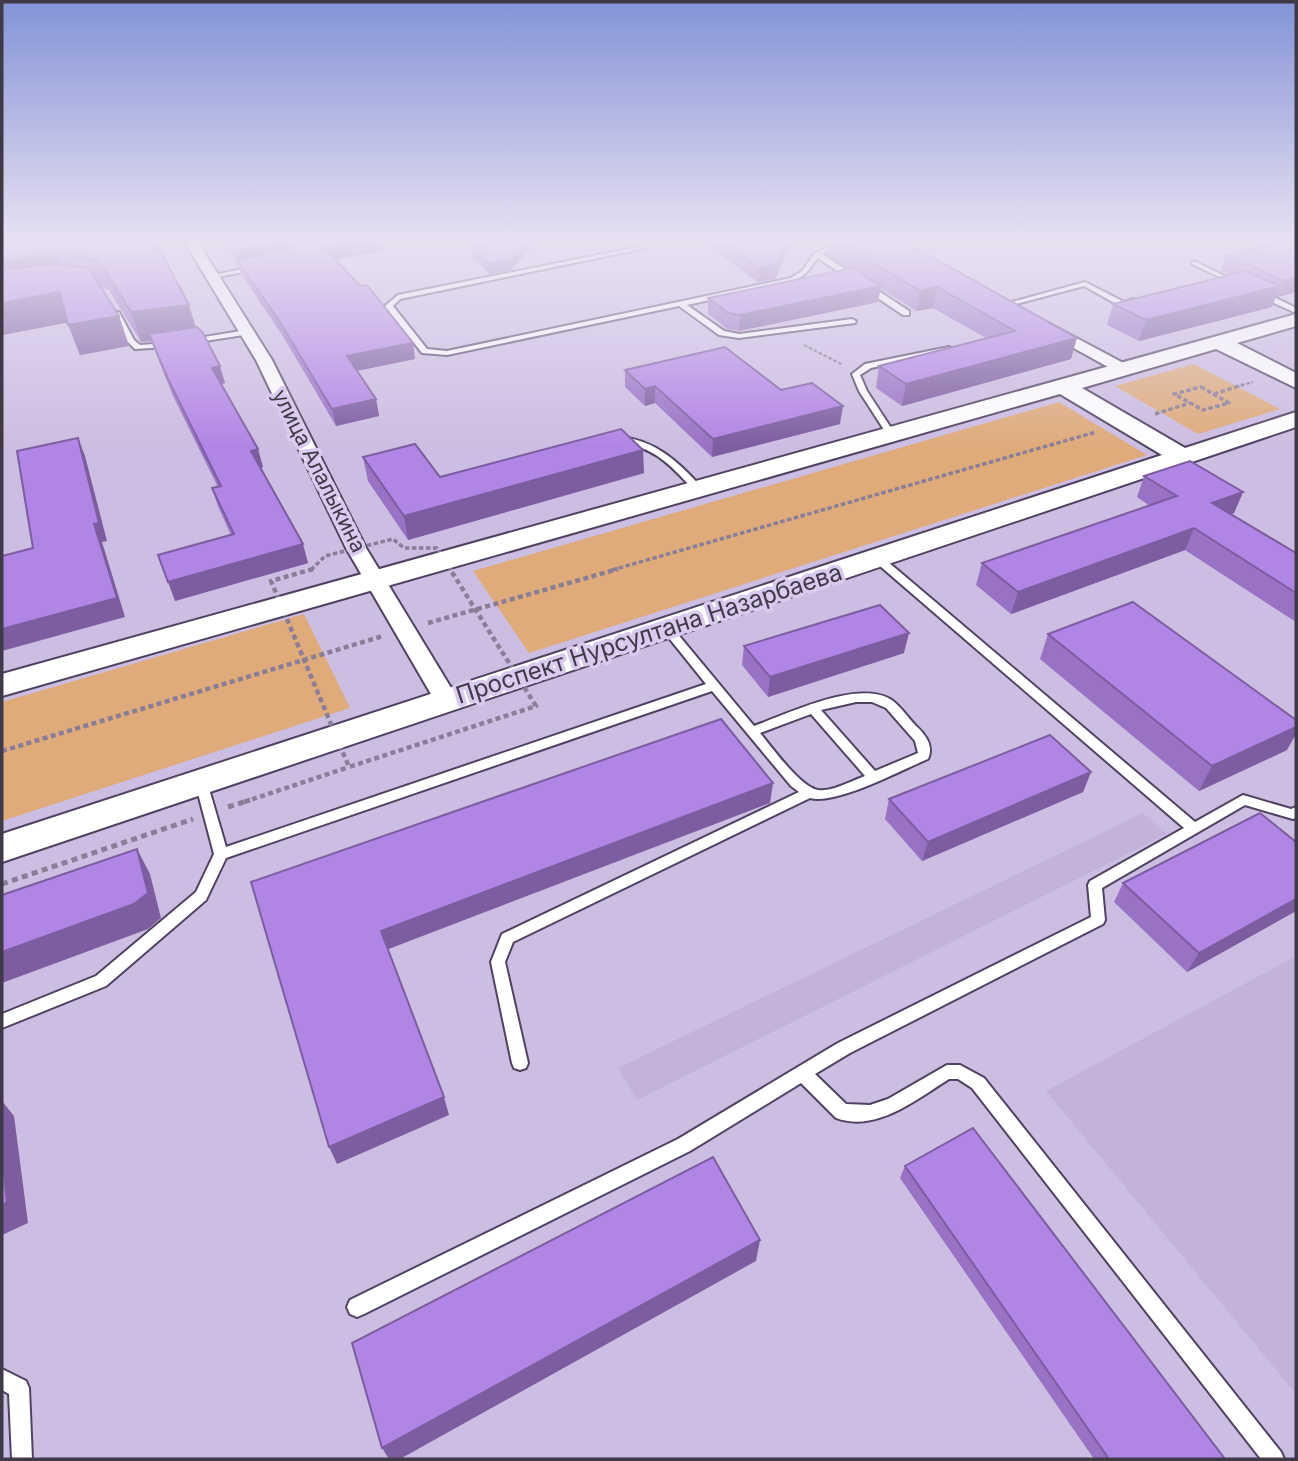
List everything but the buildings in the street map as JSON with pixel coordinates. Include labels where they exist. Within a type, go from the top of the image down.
[{"type":"main road","points":[[2,685],[1296,320]]},
{"type":"main road","points":[[1218,342],[1296,381]]},
{"type":"main road","points":[[1063,386],[1183,457]]},
{"type":"main road","name":"Проспект Нурсултана Назарбаева","points":[[2,848],[1296,419]]},
{"type":"street","name":"улица Алалыкина","points":[[233,309],[264,360],[356,548],[447,701]]},
{"type":"street","points":[[1015,309],[1124,369]]},
{"type":"lane","points":[[113,309],[131,341],[138,346],[171,344]]},
{"type":"lane","points":[[392,309],[425,351],[447,353],[656,309]]},
{"type":"lane","points":[[688,309],[722,333],[739,336],[852,321]]},
{"type":"lane","points":[[900,309],[906,313]]},
{"type":"lane","points":[[184,342],[247,331]]},
{"type":"lane","points":[[891,434],[855,378],[859,372],[868,366],[962,346]]},
{"type":"lane","points":[[609,441],[625,439],[660,453],[697,488]]},
{"type":"lane","points":[[877,558],[1194,829]]},
{"type":"lane","points":[[667,628],[714,686],[752,731],[796,783],[808,793],[823,796],[924,756],[925,749],[921,738],[885,701],[872,697],[861,697],[814,710],[752,731]]},
{"type":"lane","points":[[221,854],[714,686]]},
{"type":"lane","points":[[814,710],[873,777]]},
{"type":"lane","points":[[2,1021],[101,981],[201,896],[221,854],[201,782]]},
{"type":"lane","points":[[520,1063],[498,962],[507,939],[808,793]]},
{"type":"lane","points":[[357,1307],[684,1145],[844,1048],[1098,920],[1095,885],[1242,800],[1296,813]]},
{"type":"lane","points":[[803,1073],[842,1112],[870,1113],[893,1105],[947,1072],[960,1072],[978,1083],[1273,1459]]},
{"type":"lane","points":[[2,1379],[19,1388],[22,1459]]},
{"type":"path","points":[[783,330],[822,356],[859,372]]},
{"type":"path","points":[[2,751],[405,630],[1190,403],[1203,410],[1230,403],[1201,387],[1174,394],[1190,403]]},
{"type":"path","points":[[2,884],[349,767]]},
{"type":"shaded area","points":[[1194,364],[1280,409],[1198,434],[1115,386]]},
{"type":"shaded area","points":[[1059,402],[1147,455],[529,653],[473,571]]},
{"type":"shaded area","points":[[304,614],[350,708],[2,821],[2,702]]},
{"type":"shaded area","points":[[1143,813],[1167,834],[637,1100],[618,1068]]},
{"type":"shaded area","points":[[1296,956],[1296,1394],[1046,1091]]}]
